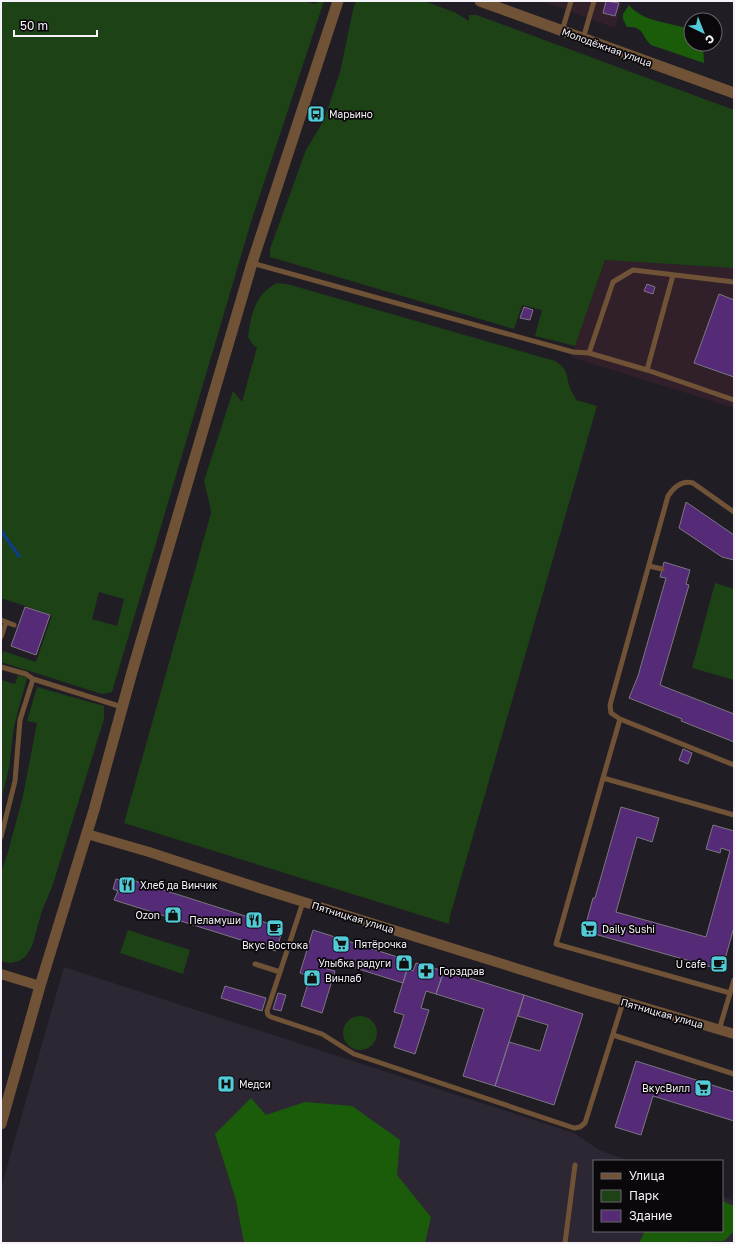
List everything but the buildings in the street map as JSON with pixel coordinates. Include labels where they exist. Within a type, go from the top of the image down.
[{"type":"street","points":[[1,1124],[40,986],[87,834],[252,263],[338,1]]},
{"type":"street","name":"Молодёжная улица","points":[[480,1],[734,93]]},
{"type":"street","name":"Пятницкая улица","points":[[87,834],[149,852],[303,902],[623,1002],[734,1034]]},
{"type":"street","points":[[1,974],[40,986]]},
{"type":"lane","points":[[562,31],[571,1]]},
{"type":"lane","points":[[583,38],[594,1]]},
{"type":"lane","points":[[252,263],[573,352],[589,353],[647,370],[734,400]]},
{"type":"lane","points":[[589,353],[613,282],[632,270],[734,282]]},
{"type":"lane","points":[[647,370],[673,275]]},
{"type":"lane","points":[[734,512],[693,482],[683,482],[672,490],[668,496],[610,705],[611,713],[620,719],[734,765]]},
{"type":"lane","points":[[649,566],[662,570]]},
{"type":"lane","points":[[1,637],[4,621],[14,625]]},
{"type":"lane","points":[[1,667],[26,674],[33,679],[123,707]]},
{"type":"lane","points":[[1,837],[15,781],[20,720],[33,679]]},
{"type":"lane","points":[[620,719],[556,944],[730,993]]},
{"type":"lane","points":[[603,778],[734,815]]},
{"type":"lane","points":[[303,902],[280,972],[266,1005],[268,1015],[322,1034],[354,1054],[574,1128],[580,1127],[584,1123],[623,1002]]},
{"type":"lane","points":[[255,964],[280,972]]},
{"type":"lane","points":[[719,1030],[734,980]]},
{"type":"lane","points":[[612,1035],[734,1074]]},
{"type":"lane","points":[[565,1243],[575,1165]]},
{"type":"shaded area","points":[[542,1],[622,1],[615,28]]},
{"type":"shaded area","points":[[605,260],[734,268],[734,408],[571,357]]},
{"type":"shaded area","name":"Медси","points":[[64,967],[574,1133],[599,1150],[626,1160],[593,1160],[593,1232],[723,1232],[723,1196],[734,1201],[734,1243],[1,1243],[1,1188]]},
{"type":"green space","points":[[1,1],[304,1],[315,4],[319,1],[324,1],[251,222],[112,692],[102,694],[1,662],[3,651],[36,662],[52,615],[1,598]],"holes":[[[99,592],[124,599],[117,626],[92,619]]]},
{"type":"green space","points":[[356,1],[424,1],[454,12],[469,21],[469,15],[477,15],[734,110],[734,268],[605,260],[575,346],[535,336],[542,310],[522,305],[514,329],[270,257],[270,249],[306,150],[324,120],[340,72]]},
{"type":"green space","points":[[629,5],[635,11],[650,19],[683,27],[683,52],[703,52],[704,63],[651,45],[642,32],[637,28],[627,27],[623,19],[623,14]]},
{"type":"green space","points":[[277,283],[287,284],[555,361],[562,366],[565,371],[576,400],[597,406],[450,916],[449,924],[124,823],[211,513],[204,481],[233,391],[242,402],[257,347],[254,346],[248,337],[255,306],[264,293]]},
{"type":"green space","points":[[715,583],[734,589],[734,680],[692,668]]},
{"type":"green space","points":[[18,675],[27,678],[14,726],[9,768],[1,800],[1,680],[15,684]]},
{"type":"green space","points":[[37,687],[104,706],[104,719],[53,884],[42,911],[32,946],[26,956],[19,961],[11,963],[1,961],[1,872],[23,796],[37,723],[27,721]]},
{"type":"green space","points":[[128,930],[190,950],[183,974],[120,953]]},
{"type":"green space","points":[[360,1016],[372,1021],[377,1033],[372,1045],[360,1050],[348,1045],[343,1033],[348,1021]]},
{"type":"green space","points":[[251,1098],[266,1115],[305,1102],[352,1106],[400,1140],[397,1175],[431,1217],[425,1243],[244,1243],[236,1200],[215,1134]]},
{"type":"green space","points":[[723,1201],[734,1206],[734,1231],[724,1241],[639,1243],[644,1232],[723,1232]]},
{"type":"waterway","points":[[1,531],[19,556]]},
{"type":"place","name":"Марьино","points":[[316,114]]},
{"type":"place","name":"Хлеб да Винчик","points":[[127,885]]},
{"type":"place","name":"Ozon","points":[[173,915]]},
{"type":"place","name":"Пеламуши","points":[[254,920]]},
{"type":"place","name":"Вкус Востока","points":[[275,928]]},
{"type":"place","name":"Daily Sushi","points":[[589,929]]},
{"type":"place","name":"Пятёрочка","points":[[341,944]]},
{"type":"place","name":"Улыбка радуги","points":[[404,963]]},
{"type":"place","name":"U cafe","points":[[719,964]]},
{"type":"place","name":"Горздрав","points":[[426,971]]},
{"type":"place","name":"Винлаб","points":[[312,978]]},
{"type":"place","name":"Медси","points":[[226,1084]]},
{"type":"place","name":"ВкусВилл","points":[[703,1088]]}]
